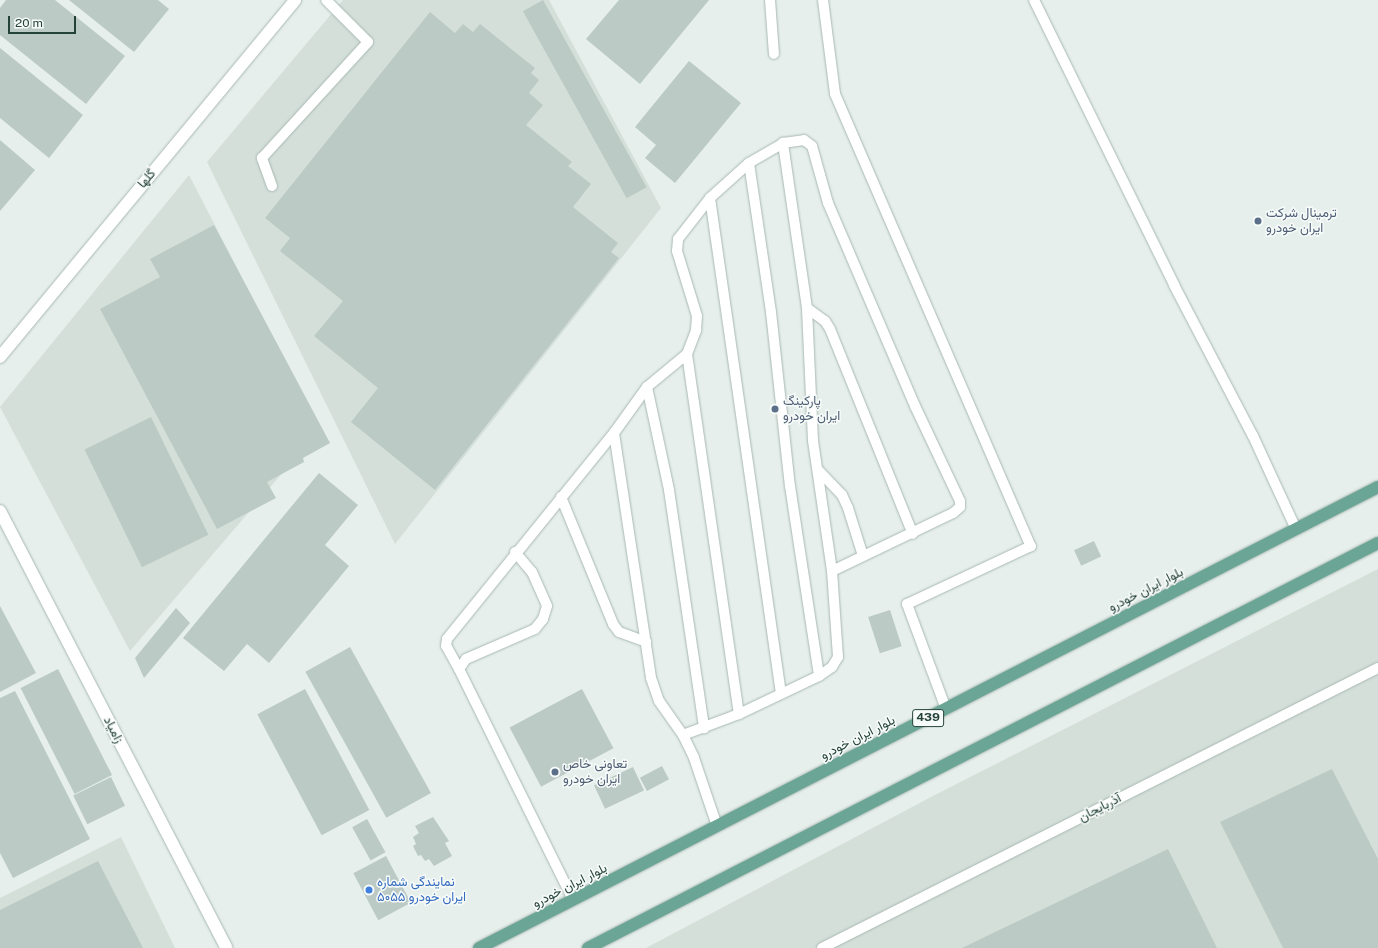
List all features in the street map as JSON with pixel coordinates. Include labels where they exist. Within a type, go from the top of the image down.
[{"type":"main road","name":"بلوار ایران خودرو","points":[[479,948],[1378,487]]},
{"type":"main road","points":[[588,948],[1378,543]]},
{"type":"street","name":"گلها","points":[[0,357],[295,0]]},
{"type":"street","name":"زامیاد","points":[[0,511],[227,948]]},
{"type":"lane","points":[[272,186],[262,158],[368,42],[326,0]]},
{"type":"lane","points":[[770,0],[774,54]]},
{"type":"lane","points":[[823,0],[835,94],[1031,546],[907,604],[946,709]]},
{"type":"lane","points":[[1034,0],[1174,285],[1253,436],[1296,529]]},
{"type":"lane","points":[[739,714],[687,354],[696,330],[697,316],[677,251],[678,239],[710,198],[749,163],[783,143],[804,140],[812,146],[828,202],[915,406],[960,501],[960,507],[953,513],[913,534],[832,571]]},
{"type":"lane","points":[[683,735],[739,714],[819,676],[832,667],[838,658],[832,571],[813,441],[807,308],[783,143]]},
{"type":"lane","points":[[749,163],[770,312],[790,486],[819,676]]},
{"type":"lane","points":[[710,198],[781,694]]},
{"type":"lane","points":[[807,308],[825,321],[830,329],[913,534]]},
{"type":"lane","points":[[573,900],[459,668],[446,646],[447,638],[515,552],[614,433],[647,387],[687,354]]},
{"type":"lane","points":[[647,387],[669,490],[704,728]]},
{"type":"lane","points":[[614,433],[651,678],[659,701],[683,735],[717,826]]},
{"type":"lane","points":[[818,470],[842,495],[848,508],[863,556]]},
{"type":"lane","points":[[561,497],[613,624],[619,632],[646,642]]},
{"type":"lane","points":[[459,668],[466,659],[536,629],[544,619],[547,606],[532,572],[515,552]]},
{"type":"lane","name":"آذربایجان","points":[[826,947],[1378,668]]},
{"type":"shaded area","points":[[343,0],[549,0],[661,208],[395,544],[207,162]]},
{"type":"shaded area","points":[[189,175],[320,429],[130,651],[0,407]]},
{"type":"shaded area","points":[[1378,569],[1378,948],[646,948],[933,796]]},
{"type":"shaded area","points":[[121,837],[175,948],[0,948],[0,898]]},
{"type":"building","points":[[6,0],[55,0],[125,56],[86,104],[0,35],[0,8]]},
{"type":"building","points":[[69,0],[158,0],[169,9],[134,52]]},
{"type":"building","points":[[543,0],[647,187],[627,198],[523,11]]},
{"type":"building","points":[[619,0],[709,0],[640,84],[586,39]]},
{"type":"building","points":[[430,12],[455,33],[463,24],[473,32],[480,24],[535,68],[531,73],[539,80],[529,93],[543,105],[526,125],[572,162],[568,166],[591,184],[573,207],[618,243],[611,252],[619,258],[435,490],[351,422],[378,388],[314,336],[343,301],[280,251],[290,238],[265,218]]},
{"type":"building","points":[[0,48],[83,115],[49,158],[0,118]]},
{"type":"building","points":[[689,61],[741,103],[675,183],[645,158],[656,145],[635,127]]},
{"type":"building","points":[[0,140],[35,170],[0,211]]},
{"type":"building","points":[[214,225],[330,443],[303,458],[304,462],[267,482],[276,498],[217,529],[100,309],[160,277],[150,259]]},
{"type":"building","points":[[151,417],[208,535],[142,567],[84,449]]},
{"type":"building","points":[[319,473],[358,505],[325,545],[349,566],[269,663],[247,644],[224,671],[183,638]]},
{"type":"building","points":[[1094,541],[1101,556],[1081,566],[1074,550]]},
{"type":"building","points":[[0,606],[36,673],[0,692]]},
{"type":"building","points":[[176,608],[190,623],[144,678],[135,658]]},
{"type":"building","points":[[890,610],[902,646],[880,653],[868,617]]},
{"type":"building","points":[[350,647],[431,793],[386,818],[305,672]]},
{"type":"building","points":[[58,669],[112,775],[75,794],[21,688]]},
{"type":"building","points":[[305,689],[369,810],[322,835],[257,714]]},
{"type":"building","points":[[582,689],[613,748],[541,787],[510,727]]},
{"type":"building","points":[[15,691],[90,839],[13,878],[0,853],[0,698]]},
{"type":"building","points":[[662,766],[669,779],[647,791],[640,778]]},
{"type":"building","points":[[633,767],[644,791],[605,809],[594,785]]},
{"type":"building","points":[[1332,769],[1378,859],[1378,948],[1283,948],[1220,822]]},
{"type":"building","points":[[111,777],[125,806],[87,824],[73,795]]},
{"type":"building","points":[[433,817],[449,841],[445,843],[452,856],[434,866],[429,859],[425,861],[421,855],[418,856],[413,846],[416,844],[413,837],[419,833],[415,826]]},
{"type":"building","points":[[367,819],[385,852],[371,860],[352,827]]},
{"type":"building","points":[[1168,849],[1217,948],[962,948]]},
{"type":"building","points":[[386,856],[411,903],[378,920],[353,873]]},
{"type":"building","points":[[98,861],[143,948],[0,948],[0,910]]},
{"type":"place","name":"ترمینال شرکت ایران خودرو","points":[[1258,221]]},
{"type":"place","name":"پارکینگ ایران خودرو","points":[[775,409]]},
{"type":"place","name":"تعاونی خاص ایران خودرو","points":[[555,772]]},
{"type":"place","name":"نمایندگی شماره ۵۰۵۵ ایران خودرو","points":[[369,890]]}]
